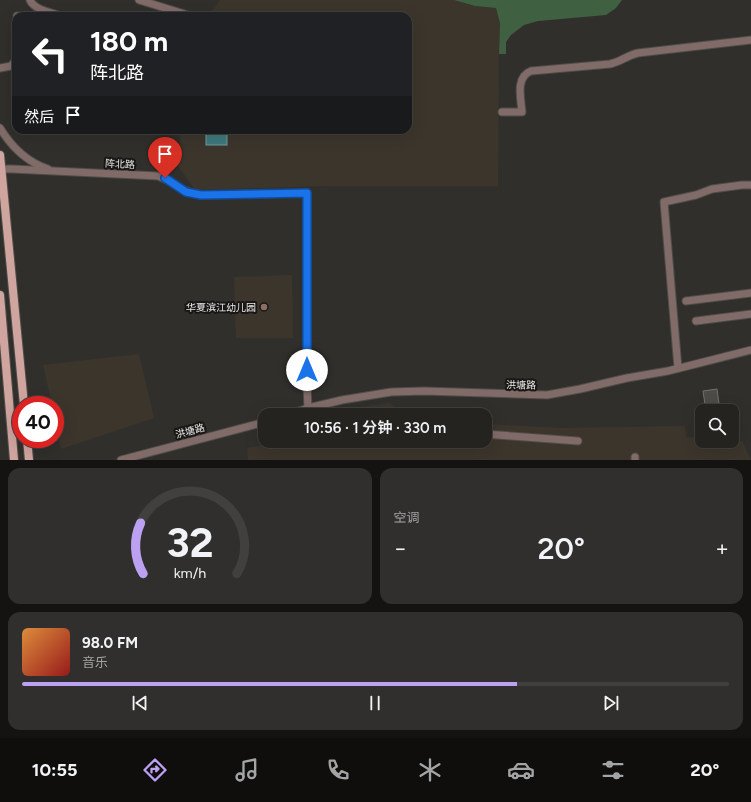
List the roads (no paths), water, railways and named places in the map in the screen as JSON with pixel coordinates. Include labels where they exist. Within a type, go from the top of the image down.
[{"type":"main road","points":[[0,155],[23,396]]},
{"type":"main road","points":[[0,296],[14,460]]},
{"type":"main road","points":[[28,448],[29,460]]},
{"type":"street","points":[[30,0],[30,3],[51,12]]},
{"type":"street","points":[[139,0],[178,12]]},
{"type":"street","points":[[502,112],[522,112],[521,81],[524,75],[531,71],[610,64],[638,53],[751,40]]},
{"type":"street","points":[[0,68],[12,65]]},
{"type":"street","points":[[0,128],[12,145],[27,158],[38,165],[54,171]]},
{"type":"street","name":"阵北路","points":[[1,169],[158,176],[165,178],[186,192],[201,195],[307,193],[308,408]]},
{"type":"street","points":[[678,368],[664,202],[696,195],[712,189],[742,185],[751,186]]},
{"type":"street","points":[[686,301],[751,293]]},
{"type":"street","points":[[696,321],[751,314]]},
{"type":"street","name":"洪塘路","points":[[308,408],[364,396],[401,391],[547,395],[678,368],[751,350]]},
{"type":"street","name":"洪塘路","points":[[121,460],[258,424]]},
{"type":"street","points":[[492,435],[578,441]]},
{"type":"water","points":[[206,134],[227,134],[227,145],[206,145]]},
{"type":"place","name":"华夏滨江幼儿园","points":[[264,307]]}]
